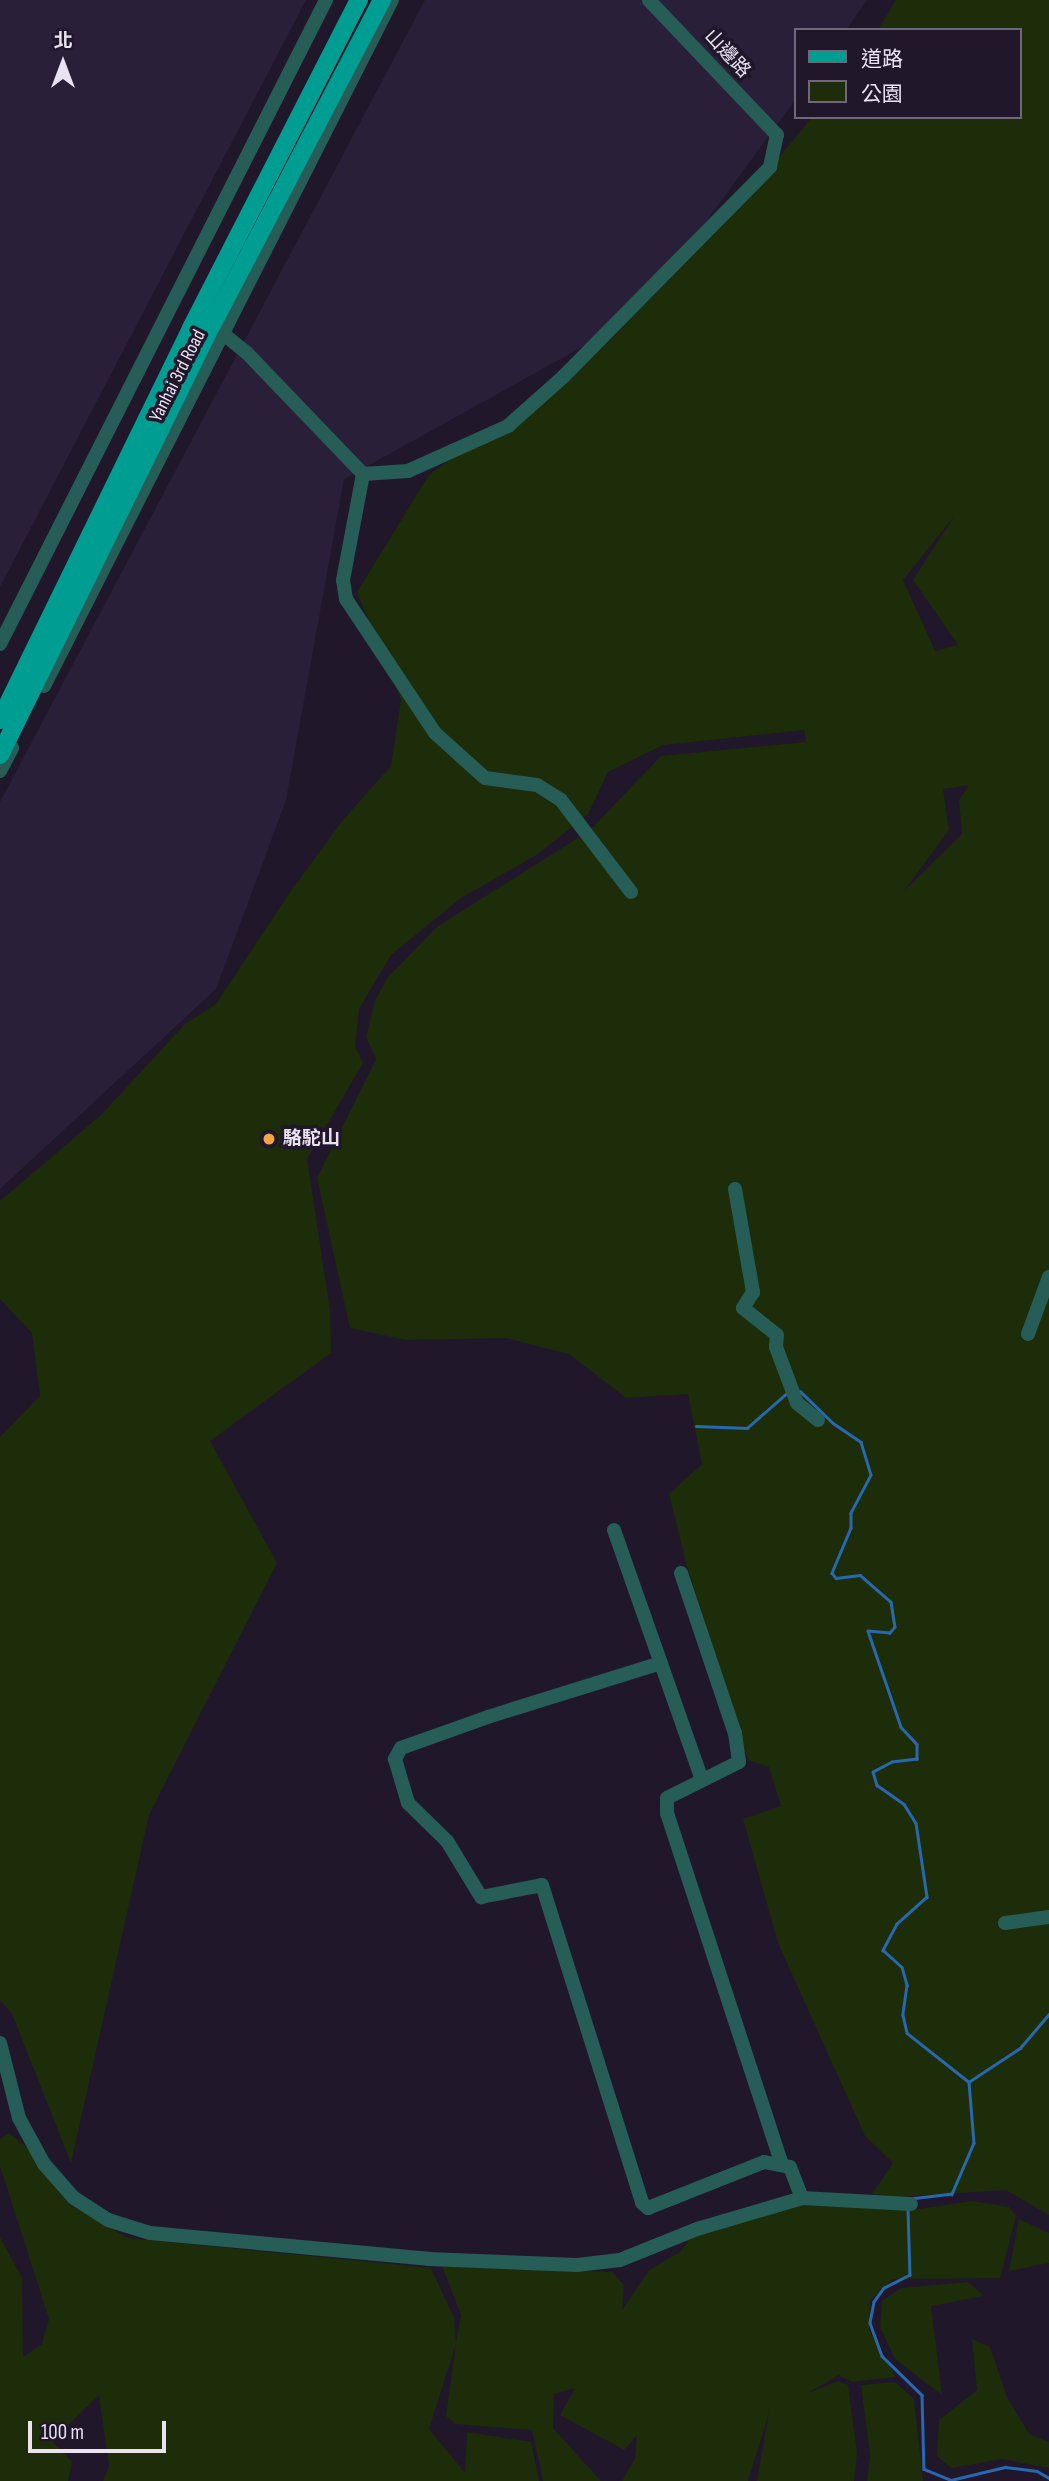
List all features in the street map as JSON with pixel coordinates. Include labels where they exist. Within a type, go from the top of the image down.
[{"type":"main road","name":"Yanhai 3rd Road","points":[[0,755],[211,325],[359,0]]},
{"type":"main road","name":"Yanhai 3rd Road","points":[[0,720],[382,0]]},
{"type":"street","name":"Yanhai 3rd Road","points":[[0,644],[326,0]]},
{"type":"street","name":"Yanhai 3rd Road","points":[[0,771],[211,325],[392,0]]},
{"type":"street","name":"山邊路","points":[[363,474],[408,471],[508,426],[563,377],[770,167],[777,135],[649,0]]},
{"type":"street","points":[[211,325],[363,474],[343,580],[346,599],[435,733],[485,778],[537,785],[561,800],[631,892]]},
{"type":"street","points":[[735,1189],[752,1292],[743,1308],[777,1335],[776,1347],[797,1403],[818,1420]]},
{"type":"street","points":[[1028,1334],[1049,1277]]},
{"type":"street","points":[[614,1530],[702,1780]]},
{"type":"street","points":[[681,1573],[735,1732],[739,1762],[667,1798],[667,1813],[782,2164]]},
{"type":"street","points":[[661,1663],[488,1717],[401,1748],[395,1759],[408,1804],[447,1841],[481,1897],[542,1885],[642,2203],[648,2207],[764,2162],[790,2167],[802,2198]]},
{"type":"street","points":[[1005,1923],[1049,1917]]},
{"type":"street","points":[[0,2043],[19,2118],[44,2164],[74,2198],[108,2220],[150,2233],[428,2259],[577,2265],[620,2260],[697,2230],[802,2198],[907,2203]]},
{"type":"shaded area","points":[[0,0],[306,0],[0,587]]},
{"type":"shaded area","points":[[425,0],[867,0],[847,28],[794,28],[794,101],[636,317],[344,479],[286,800],[216,989],[0,1189],[0,802]]},
{"type":"green space","points":[[896,0],[1049,0],[1049,2215],[1006,2190],[898,2197],[872,2194],[893,2163],[865,2136],[778,1943],[743,1819],[781,1806],[769,1767],[748,1760],[686,1563],[669,1494],[702,1464],[688,1394],[626,1398],[569,1354],[506,1338],[406,1340],[350,1328],[317,1178],[376,1059],[366,1037],[375,1001],[387,978],[438,926],[589,831],[661,756],[806,742],[804,730],[663,745],[608,772],[588,814],[538,854],[461,898],[391,955],[359,1009],[355,1047],[363,1063],[307,1159],[330,1310],[331,1353],[210,1441],[277,1563],[149,1815],[71,2163],[12,2014],[0,2000],[0,1437],[40,1396],[32,1333],[0,1299],[0,1201],[101,1115],[185,1024],[216,1004],[288,895],[342,821],[391,766],[401,700],[357,592],[429,475],[604,346],[736,211],[810,119],[1021,119],[1021,28],[879,28]],"holes":[[[955,515],[913,580],[958,645],[935,651],[903,580]],[[969,785],[959,800],[962,834],[904,891],[949,830],[943,789]]]},
{"type":"green space","points":[[9,2133],[29,2149],[70,2205],[128,2238],[431,2268],[454,2318],[456,2343],[461,2315],[442,2266],[612,2272],[624,2285],[622,2310],[649,2270],[680,2252],[697,2229],[793,2201],[912,2210],[972,2201],[1009,2207],[1016,2216],[1000,2278],[893,2279],[870,2301],[869,2330],[896,2377],[852,2382],[839,2375],[808,2393],[839,2381],[848,2385],[857,2453],[854,2481],[757,2481],[769,2413],[748,2481],[622,2481],[635,2458],[637,2435],[624,2450],[560,2415],[575,2388],[554,2394],[553,2428],[601,2481],[543,2481],[532,2430],[456,2424],[446,2416],[456,2344],[429,2429],[465,2473],[467,2432],[531,2442],[539,2481],[103,2481],[109,2466],[99,2395],[52,2441],[72,2462],[68,2481],[0,2481],[0,2237],[22,2278],[23,2357],[42,2344],[49,2319],[0,2166],[0,2139]]},
{"type":"green space","points":[[1019,2219],[1049,2233],[1049,2263],[1009,2271]]},
{"type":"green space","points":[[968,2282],[984,2296],[931,2306],[942,2395],[895,2359],[880,2327],[882,2301],[901,2288]]},
{"type":"green space","points":[[972,2339],[990,2347],[1007,2397],[1029,2434],[1049,2442],[1049,2468],[1002,2459],[951,2468],[937,2456],[939,2420],[977,2390]]},
{"type":"green space","points":[[895,2382],[914,2399],[923,2481],[867,2481],[870,2455],[861,2385]]},
{"type":"waterway","points":[[800,1391],[833,1423],[861,1442],[871,1475],[851,1513],[851,1528],[832,1573],[836,1578],[860,1575],[891,1602],[895,1627],[890,1633],[868,1631],[901,1727],[917,1744],[917,1759],[892,1762],[873,1772],[877,1785],[904,1804],[916,1823],[927,1897],[897,1924],[883,1950],[902,1967],[907,1985],[903,2015],[907,2033],[969,2082],[974,2143],[952,2194],[913,2199]]},
{"type":"waterway","points":[[696,1426],[747,1428],[788,1392]]},
{"type":"waterway","points":[[970,2081],[1020,2048],[1049,2014]]},
{"type":"waterway","points":[[908,2209],[910,2275],[884,2288],[874,2302],[870,2323],[882,2356],[922,2395],[924,2469],[951,2480],[1005,2467],[1037,2471],[1049,2478]]},
{"type":"place","name":"駱駝山","points":[[269,1139]]}]
